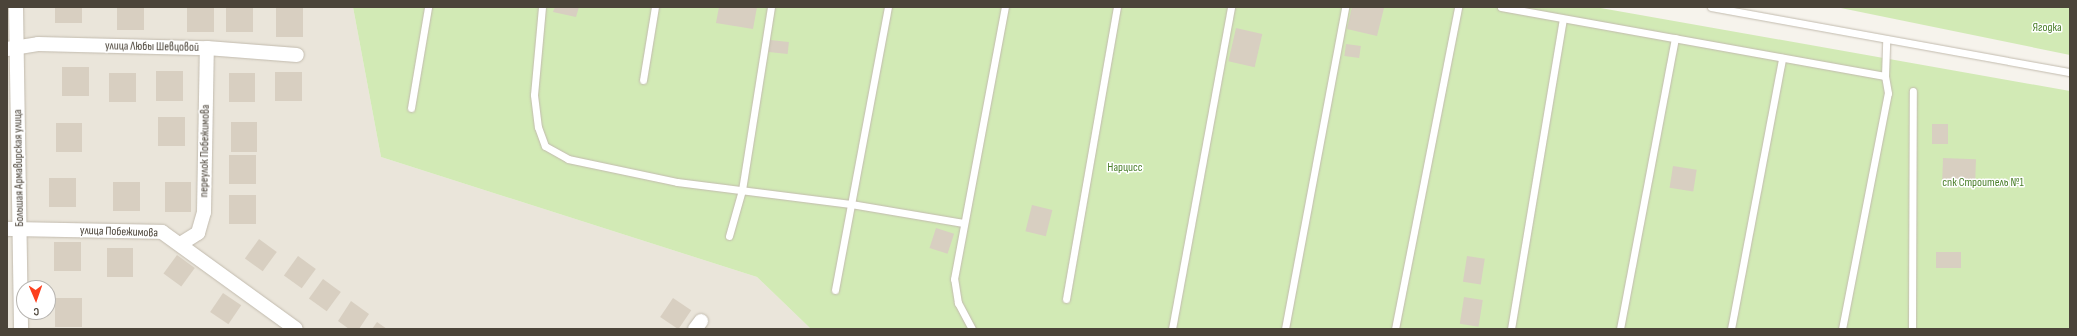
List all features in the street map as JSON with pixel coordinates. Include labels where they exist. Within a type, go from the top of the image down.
[{"type":"street","name":"Большая Армавирская улица","points":[[16,7],[12,49],[14,229],[21,329]]},
{"type":"street","name":"улица Любы Шевцовой","points":[[12,49],[38,44],[207,48],[297,55]]},
{"type":"street","name":"переулок Побежимова","points":[[182,243],[198,233],[204,212],[207,48]]},
{"type":"street","name":"улица Побежимова","points":[[14,229],[162,232],[182,243],[296,329]]},
{"type":"lane","points":[[411,108],[428,7]]},
{"type":"lane","points":[[542,7],[534,95],[538,127],[545,146],[568,159],[677,182],[851,204],[963,223]]},
{"type":"lane","points":[[642,80],[655,7]]},
{"type":"lane","points":[[729,236],[742,190],[771,7]]},
{"type":"lane","points":[[835,290],[888,7]]},
{"type":"lane","points":[[972,329],[958,303],[954,279],[963,223],[1005,7]]},
{"type":"lane","points":[[1066,299],[1117,7]]},
{"type":"lane","points":[[1172,329],[1231,7]]},
{"type":"lane","points":[[1285,329],[1345,7]]},
{"type":"lane","points":[[1395,329],[1458,7]]},
{"type":"lane","points":[[1501,7],[1885,76]]},
{"type":"lane","points":[[1711,7],[2070,72]]},
{"type":"lane","points":[[1511,329],[1563,19]]},
{"type":"lane","points":[[1620,329],[1675,38]]},
{"type":"lane","points":[[1842,329],[1888,93],[1885,76],[1886,39]]},
{"type":"lane","points":[[1731,329],[1782,58]]},
{"type":"lane","points":[[1912,329],[1913,91]]},
{"type":"shaded area","points":[[7,7],[353,7],[381,157],[757,277],[811,329],[7,329]]},
{"type":"green space","name":"Нарцисс","points":[[353,7],[1595,7],[2070,91],[2070,329],[811,329],[757,277],[381,157]]},
{"type":"green space","name":"Ягодка","points":[[1836,7],[2070,7],[2070,55]]},
{"type":"building","points":[[55,7],[82,7],[82,23],[55,23]]},
{"type":"building","points":[[117,7],[144,7],[144,30],[117,30]]},
{"type":"building","points":[[187,7],[214,7],[214,32],[187,32]]},
{"type":"building","points":[[226,7],[253,7],[253,32],[226,32]]},
{"type":"building","points":[[555,7],[579,7],[576,17],[553,12]]},
{"type":"building","points":[[719,7],[757,7],[753,29],[716,23]]},
{"type":"building","points":[[1352,7],[1384,8],[1377,36],[1347,29]]},
{"type":"building","points":[[276,8],[303,8],[303,37],[276,37]]},
{"type":"building","points":[[1236,28],[1262,34],[1255,67],[1228,61]]},
{"type":"building","points":[[770,40],[789,42],[788,54],[769,52]]},
{"type":"building","points":[[1346,44],[1361,46],[1359,58],[1344,56]]},
{"type":"building","points":[[62,67],[89,67],[89,96],[62,96]]},
{"type":"building","points":[[156,71],[183,71],[183,101],[156,101]]},
{"type":"building","points":[[275,72],[302,72],[302,101],[275,101]]},
{"type":"building","points":[[109,73],[136,73],[136,102],[109,102]]},
{"type":"building","points":[[229,73],[255,73],[255,102],[229,102]]},
{"type":"building","points":[[158,117],[185,117],[185,146],[158,146]]},
{"type":"building","points":[[231,122],[257,122],[257,152],[231,152]]},
{"type":"building","points":[[56,123],[82,123],[82,152],[56,152]]},
{"type":"building","points":[[1932,124],[1948,124],[1948,144],[1932,144]]},
{"type":"building","points":[[229,155],[256,155],[256,184],[229,184]]},
{"type":"building","points":[[1943,158],[1976,159],[1975,180],[1942,179]]},
{"type":"building","points":[[1673,166],[1697,170],[1693,191],[1670,188]]},
{"type":"building","points":[[49,178],[76,178],[76,207],[49,207]]},
{"type":"building","points":[[113,182],[140,182],[140,211],[113,211]]},
{"type":"building","points":[[165,182],[191,182],[191,212],[165,212]]},
{"type":"building","points":[[229,195],[256,195],[256,224],[229,224]]},
{"type":"building","points":[[1032,205],[1052,210],[1046,236],[1025,231]]},
{"type":"building","points":[[936,228],[954,234],[948,254],[930,248]]},
{"type":"building","points":[[259,239],[277,252],[263,271],[245,258]]},
{"type":"building","points":[[54,242],[81,242],[81,271],[54,271]]},
{"type":"building","points":[[107,248],[133,248],[133,277],[107,277]]},
{"type":"building","points":[[1936,252],[1961,252],[1961,268],[1936,268]]},
{"type":"building","points":[[177,255],[195,268],[181,287],[163,274]]},
{"type":"building","points":[[298,256],[316,269],[302,288],[284,275]]},
{"type":"building","points":[[1467,256],[1485,259],[1481,284],[1463,282]]},
{"type":"building","points":[[323,279],[341,292],[327,311],[309,298]]},
{"type":"building","points":[[223,293],[241,305],[228,324],[210,312]]},
{"type":"building","points":[[1464,297],[1483,300],[1479,327],[1460,324]]},
{"type":"building","points":[[56,298],[82,298],[82,327],[55,327]]},
{"type":"building","points":[[673,298],[691,310],[679,329],[660,317]]},
{"type":"building","points":[[351,301],[369,314],[359,329],[349,329],[338,321]]},
{"type":"building","points":[[377,322],[387,329],[372,329]]},
{"type":"park label","name":"спк Строитель №1","points":[[1983,183]]}]
